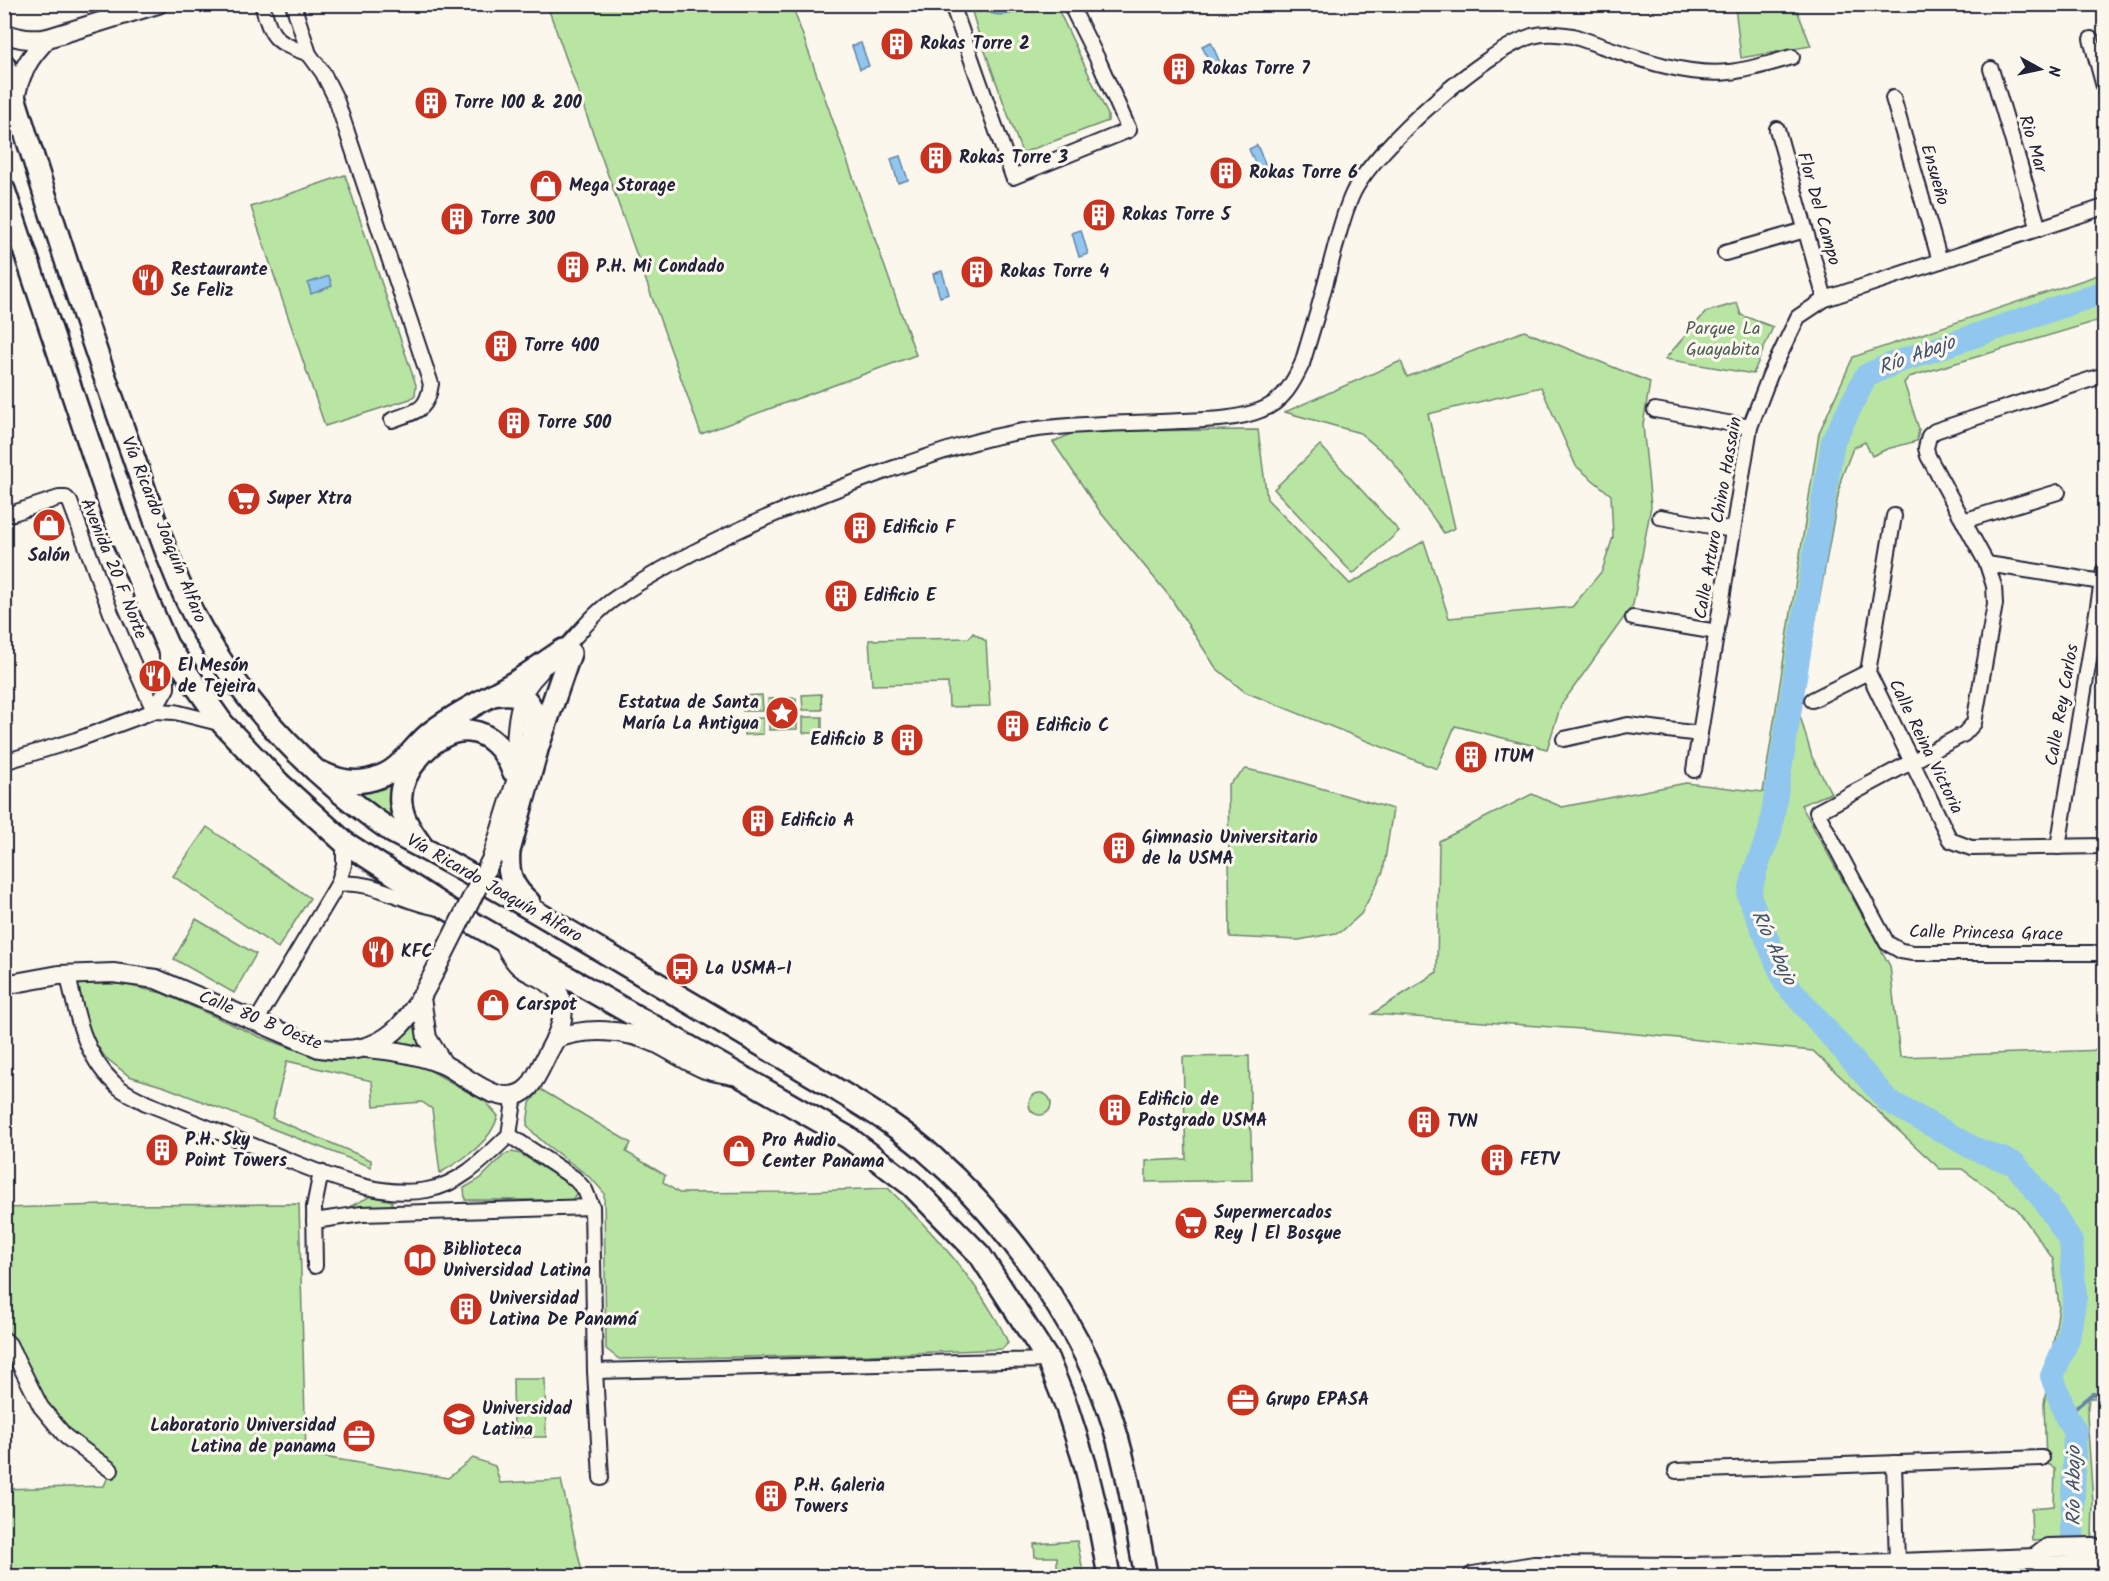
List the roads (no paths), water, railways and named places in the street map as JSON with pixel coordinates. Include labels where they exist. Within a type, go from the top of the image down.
[{"type":"main road","name":"Vía Ricardo Joaquín Alfaro","points":[[4,65],[99,365],[188,605],[226,666],[264,716],[313,769],[368,816],[563,928],[870,1110],[933,1157],[1004,1229],[1054,1302],[1088,1358],[1108,1408],[1123,1456],[1146,1576]]},
{"type":"main road","name":"Vía Ricardo Joaquín Alfaro","points":[[4,190],[114,518],[167,645],[223,724],[280,784],[344,842],[448,909],[849,1138],[912,1186],[980,1255],[1048,1359],[1085,1464],[1109,1576]]},
{"type":"main road","points":[[313,769],[335,779],[350,782],[368,781],[382,776],[396,768],[433,730],[566,652]]},
{"type":"main road","points":[[563,928],[517,891],[509,874],[508,861],[538,746],[566,652]]},
{"type":"main road","points":[[492,695],[510,693],[527,701],[533,711],[532,731]]},
{"type":"main road","points":[[424,848],[407,824],[401,806],[405,777],[424,751],[445,735],[462,730],[472,731],[489,737],[500,747],[513,771]]},
{"type":"street","points":[[4,33],[33,40],[48,38],[158,4]]},
{"type":"street","points":[[262,4],[273,36],[286,45],[309,54]]},
{"type":"street","points":[[293,4],[309,54],[323,72],[336,99],[431,384],[429,398],[422,408],[393,420]]},
{"type":"street","points":[[952,4],[1013,177],[1129,130],[1070,4]]},
{"type":"street","points":[[510,797],[532,731],[566,652],[589,621],[616,598],[735,531],[804,500],[956,446],[998,435],[1034,429],[1203,420],[1236,416],[1262,410],[1280,399],[1292,385],[1302,364],[1343,217],[1353,192],[1367,171],[1439,98],[1464,77],[1515,43],[1535,35],[1554,33],[1573,36],[1691,72],[1727,73],[1792,57]]},
{"type":"street","points":[[15,100],[18,82],[25,66],[48,38]]},
{"type":"street","points":[[2091,39],[2104,87]]},
{"type":"street","name":"Rio Mar","points":[[1990,69],[2039,229]]},
{"type":"street","name":"Ensueño","points":[[1893,98],[1940,261]]},
{"type":"street","name":"Flor Del Campo","points":[[1777,129],[1825,299]]},
{"type":"street","name":"Calle Arturo Chino Hassain","points":[[1694,770],[1750,427],[1770,375],[1798,317],[1825,299],[2104,207]]},
{"type":"street","points":[[1725,253],[1805,230]]},
{"type":"street","name":"Calle Princesa Grace","points":[[2104,375],[1935,431],[1929,436],[1926,441],[1928,456],[1987,564],[1994,586],[1995,604],[1974,723],[1964,734],[1817,812],[1887,943],[1901,951],[1913,953],[2104,953]]},
{"type":"street","points":[[1655,410],[1750,427]]},
{"type":"street","points":[[1963,521],[2058,492]]},
{"type":"street","name":"Avenida 20 F Norte","points":[[4,516],[59,498],[66,498],[70,502],[111,613],[154,711]]},
{"type":"street","name":"Calle Reina Victoria","points":[[1894,516],[1868,672],[1950,840],[1971,848],[2104,846]]},
{"type":"street","points":[[1660,517],[1733,530]]},
{"type":"street","points":[[1987,564],[2104,576]]},
{"type":"street","name":"Calle Rey Carlos","points":[[2058,847],[2104,576]]},
{"type":"street","points":[[1633,618],[1717,632]]},
{"type":"street","points":[[154,711],[164,696],[168,682],[167,645]]},
{"type":"street","points":[[510,797],[515,724],[522,697],[537,676],[566,652]]},
{"type":"street","points":[[1812,700],[1868,672]]},
{"type":"street","points":[[4,762],[76,740],[154,711],[169,711],[223,724]]},
{"type":"street","points":[[1564,739],[1628,725],[1700,734]]},
{"type":"street","name":"Calle 80 B Oeste","points":[[4,985],[68,975],[112,973],[156,979],[319,1048],[340,1052],[364,1048],[397,1030],[421,998],[492,858],[510,797]]},
{"type":"street","points":[[257,1020],[338,884],[344,865],[344,842]]},
{"type":"street","points":[[338,884],[354,882],[369,885],[410,902],[448,909]]},
{"type":"street","points":[[364,1048],[391,1050],[443,1064],[484,1089],[500,1095],[515,1095],[528,1087],[555,1039],[563,1011],[559,992],[520,967],[501,938]]},
{"type":"street","points":[[68,975],[78,1022],[94,1058],[114,1083],[146,1103],[321,1172],[372,1188],[402,1192],[427,1190],[446,1185],[465,1174],[509,1135],[515,1095]]},
{"type":"street","points":[[421,998],[427,1038],[443,1064]]},
{"type":"street","points":[[555,1039],[572,1033],[590,1031],[635,1035],[654,1042],[707,1070],[740,1076]]},
{"type":"street","points":[[509,1135],[574,1178],[585,1190],[592,1207],[595,1371],[601,1478]]},
{"type":"street","points":[[315,1266],[315,1193],[321,1172]]},
{"type":"street","points":[[401,1214],[402,1192]]},
{"type":"street","points":[[314,1221],[351,1215],[592,1207]]},
{"type":"street","points":[[4,1339],[9,1344],[41,1407],[66,1437],[111,1470]]},
{"type":"street","points":[[595,1371],[1048,1359]]},
{"type":"street","points":[[1676,1471],[2042,1458]]},
{"type":"street","points":[[1894,1463],[1897,1563]]},
{"type":"street","points":[[1473,1576],[1534,1566],[1685,1572],[2098,1555]]},
{"type":"water","points":[[980,5],[1028,5],[1017,12],[1003,15],[990,13]]},
{"type":"water","points":[[1211,42],[1221,65],[1212,68],[1202,46]]},
{"type":"water","points":[[861,43],[869,66],[860,69],[852,46]]},
{"type":"water","points":[[1257,145],[1267,168],[1259,172],[1249,149]]},
{"type":"water","points":[[900,156],[908,180],[898,183],[891,159]]},
{"type":"water","points":[[1081,230],[1088,254],[1079,257],[1072,233]]},
{"type":"water","points":[[942,271],[949,294],[940,297],[933,274]]},
{"type":"water","points":[[329,276],[332,286],[311,294],[308,283]]},
{"type":"waterway","name":"Río Abajo","points":[[2074,1576],[2072,1528],[2075,1431],[2066,1416],[2052,1376],[2068,1339],[2075,1297],[2071,1242],[2046,1203],[2015,1164],[1975,1149],[1888,1101],[1786,984],[1749,896],[1756,868],[1770,832],[1833,441],[1866,376],[1894,363],[2104,292]]},
{"type":"waterway","points":[[2066,1416],[2092,1394],[2104,1394]]},
{"type":"place","name":"Rokas Torre 2","points":[[897,44]]},
{"type":"place","name":"Rokas Torre 7","points":[[1179,69]]},
{"type":"place","name":"Torre 100 & 200","points":[[431,103]]},
{"type":"place","name":"Rokas Torre 3","points":[[936,158]]},
{"type":"place","name":"Rokas Torre 6","points":[[1226,173]]},
{"type":"place","name":"Mega Storage","points":[[546,186]]},
{"type":"place","name":"Rokas Torre 5","points":[[1099,215]]},
{"type":"place","name":"Torre 300","points":[[457,219]]},
{"type":"place","name":"P.H. Mi Condado","points":[[573,267]]},
{"type":"place","name":"Rokas Torre 4","points":[[977,272]]},
{"type":"place","name":"Restaurante Se Feliz","points":[[148,280]]},
{"type":"place","name":"Torre 400","points":[[501,346]]},
{"type":"place","name":"Torre 500","points":[[514,423]]},
{"type":"place","name":"Super Xtra","points":[[244,499]]},
{"type":"place","name":"Salón","points":[[49,525]]},
{"type":"place","name":"Edificio F","points":[[860,528]]},
{"type":"place","name":"Edificio E","points":[[841,596]]},
{"type":"place","name":"El Mesón de Tejeira","points":[[155,676]]},
{"type":"place","name":"Estatua de Santa María La Antigua","points":[[782,713]]},
{"type":"place","name":"Edificio C","points":[[1013,726]]},
{"type":"place","name":"Edificio B","points":[[907,740]]},
{"type":"place","name":"ITUM","points":[[1471,757]]},
{"type":"place","name":"Edificio A","points":[[758,821]]},
{"type":"place","name":"Gimnasio Universitario de la USMA","points":[[1119,848]]},
{"type":"place","name":"KFC","points":[[378,952]]},
{"type":"place","name":"La USMA-I","points":[[682,969]]},
{"type":"place","name":"Carspot","points":[[493,1005]]},
{"type":"place","name":"Edificio de Postgrado USMA","points":[[1115,1110]]},
{"type":"place","name":"TVN","points":[[1424,1122]]},
{"type":"place","name":"P.H. Sky Point Towers","points":[[162,1150]]},
{"type":"place","name":"Pro Audio Center Panama","points":[[739,1151]]},
{"type":"place","name":"FETV","points":[[1497,1160]]},
{"type":"place","name":"Supermercados Rey | El Bosque","points":[[1191,1223]]},
{"type":"place","name":"Biblioteca Universidad Latina","points":[[420,1260]]},
{"type":"place","name":"Universidad Latina De Panamá","points":[[466,1309]]},
{"type":"place","name":"Grupo EPASA","points":[[1243,1400]]},
{"type":"place","name":"Universidad Latina","points":[[459,1419]]},
{"type":"place","name":"Laboratorio Universidad Latina de panama","points":[[359,1436]]},
{"type":"place","name":"P.H. Galeria Towers","points":[[771,1496]]},
{"type":"park label","name":"Parque La Guayabita","points":[[1723,339]]}]
